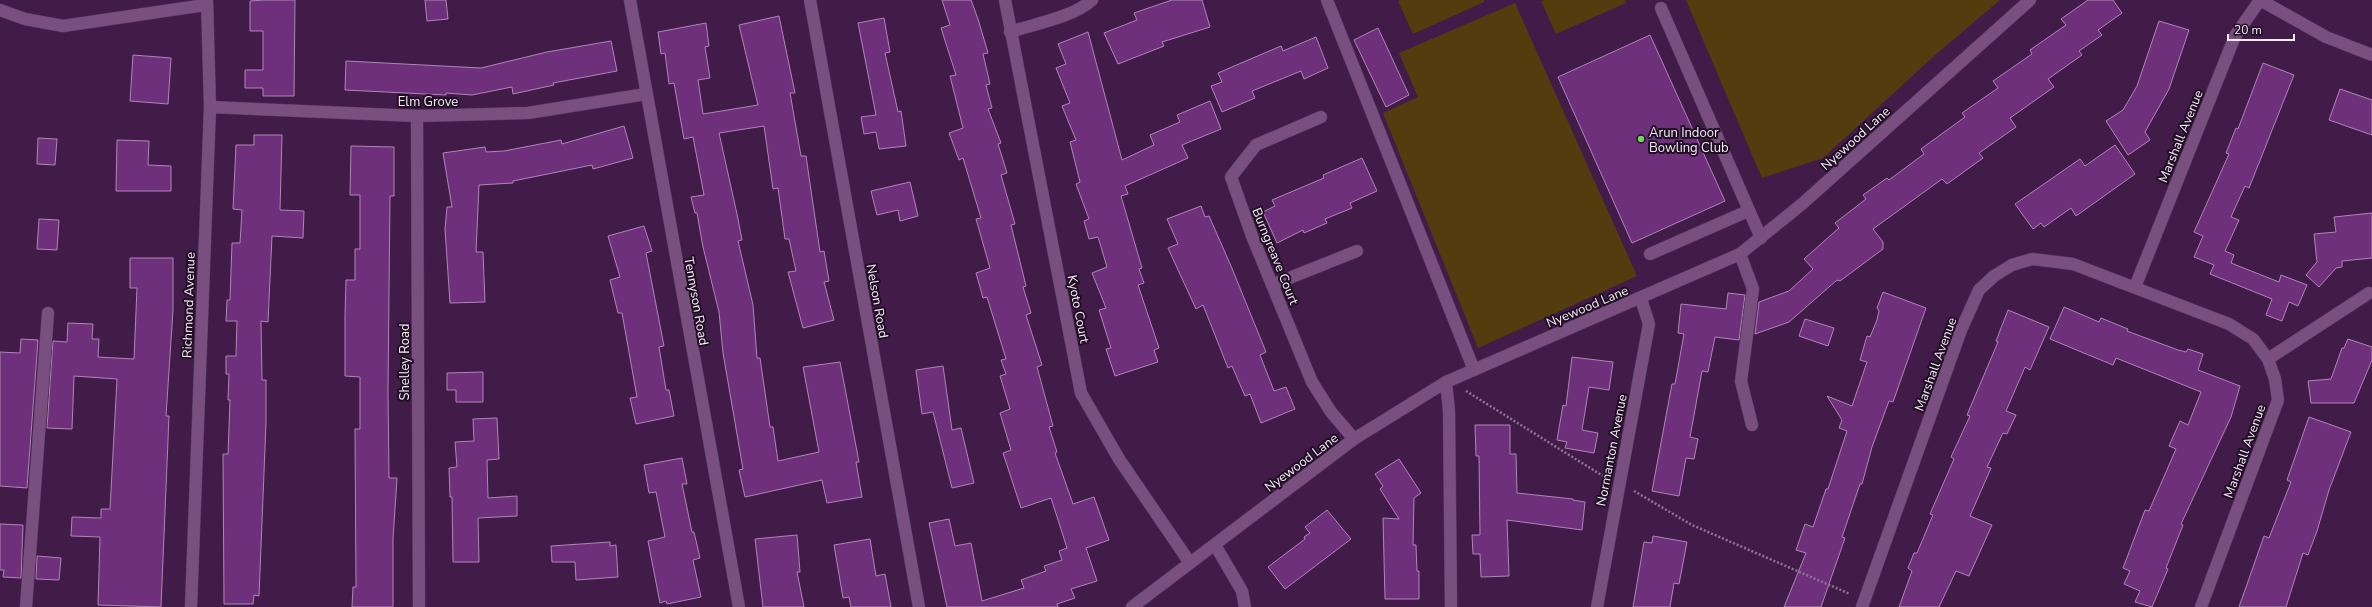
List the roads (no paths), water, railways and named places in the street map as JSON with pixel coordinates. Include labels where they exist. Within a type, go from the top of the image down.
[{"type":"street","name":"Tennyson Road","points":[[630,0],[739,607]]},
{"type":"street","name":"Nelson Road","points":[[810,0],[919,607]]},
{"type":"street","name":"Kyoto Court","points":[[1005,0],[1081,393],[1119,459],[1190,563]]},
{"type":"street","points":[[1010,32],[1067,14],[1087,5],[1092,0]]},
{"type":"street","points":[[1327,0],[1474,370]]},
{"type":"street","name":"Nyewood Lane","points":[[1132,607],[1354,439],[1449,381],[1641,299],[1740,254],[1802,204],[2030,0]]},
{"type":"street","points":[[2260,0],[2326,37],[2372,56]]},
{"type":"street","name":"Marshall Avenue","points":[[2135,287],[2235,36],[2260,0]]},
{"type":"street","points":[[0,10],[25,19],[63,26],[206,2]]},
{"type":"street","name":"Richmond Avenue","points":[[191,607],[210,107],[206,2]]},
{"type":"street","points":[[1661,8],[1761,238]]},
{"type":"street","name":"Elm Grove","points":[[210,107],[417,116],[528,113],[646,94]]},
{"type":"street","name":"Shelley Road","points":[[417,116],[419,607]]},
{"type":"street","name":"Burngreave Court","points":[[1321,117],[1256,145],[1231,176],[1272,285],[1312,382],[1331,412],[1354,439]]},
{"type":"street","points":[[1650,254],[1748,211]]},
{"type":"street","points":[[1272,285],[1357,251]]},
{"type":"street","points":[[1740,254],[1753,289],[1741,381],[1752,425]]},
{"type":"street","name":"Marshall Avenue","points":[[1863,603],[1961,330],[1979,290],[1994,276],[2012,265],[2032,259],[2073,264],[2229,324],[2253,339],[2268,359],[2275,379],[2278,400],[2201,607]]},
{"type":"street","points":[[2268,359],[2369,293]]},
{"type":"street","name":"Normanton Avenue","points":[[1596,607],[1649,324],[1641,299]]},
{"type":"street","points":[[26,607],[48,313]]},
{"type":"street","points":[[1449,381],[1451,607]]},
{"type":"street","points":[[1215,545],[1242,590],[1245,607]]},
{"type":"place","name":"Arun Indoor Bowling Club","points":[[1641,139]]}]
